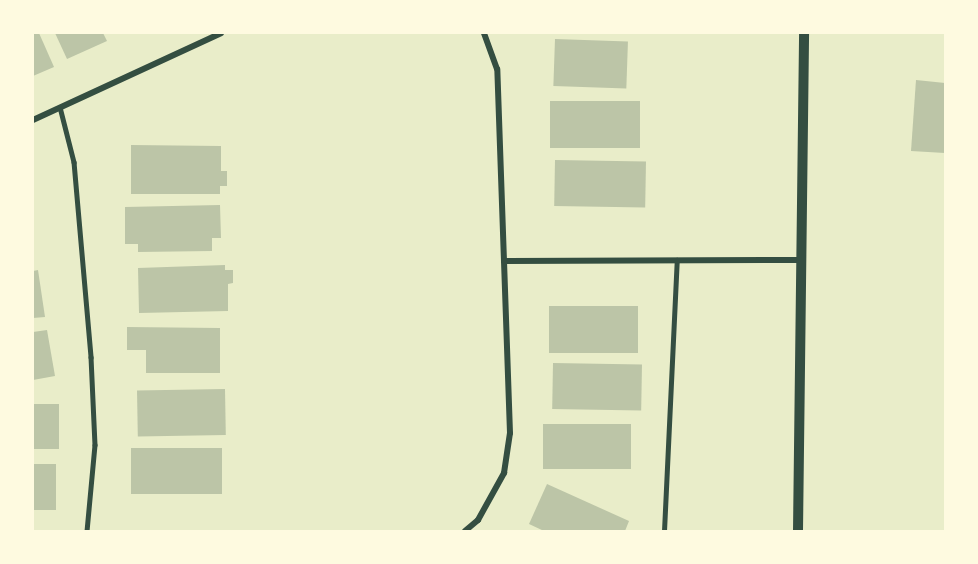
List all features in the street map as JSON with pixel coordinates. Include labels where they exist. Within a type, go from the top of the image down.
[{"type":"street","points":[[33,120],[221,33]]},
{"type":"street","points":[[465,531],[478,520],[504,472],[510,432],[497,69],[484,33]]},
{"type":"street","points":[[798,531],[804,33]]},
{"type":"street","points":[[504,261],[801,260]]},
{"type":"lane","points":[[60,107],[74,162],[91,357],[95,445],[87,531]]},
{"type":"lane","points":[[664,531],[677,260]]},
{"type":"building","points":[[33,33],[39,33],[54,67],[33,76]]},
{"type":"building","points":[[55,33],[103,33],[107,41],[67,59]]},
{"type":"building","points":[[555,39],[628,42],[626,89],[553,86]]},
{"type":"building","points":[[916,80],[945,83],[945,153],[911,151]]},
{"type":"building","points":[[550,101],[640,101],[640,148],[550,148]]},
{"type":"building","points":[[131,145],[221,146],[221,171],[227,171],[227,186],[220,186],[220,194],[131,194]]},
{"type":"building","points":[[555,160],[646,162],[645,208],[554,206]]},
{"type":"building","points":[[220,205],[221,238],[212,238],[212,251],[138,252],[138,244],[125,244],[125,207]]},
{"type":"building","points":[[225,265],[225,270],[233,270],[233,283],[228,284],[228,311],[139,313],[138,268]]},
{"type":"building","points":[[38,270],[45,317],[33,318],[33,271]]},
{"type":"building","points":[[549,306],[638,306],[638,353],[549,353]]},
{"type":"building","points":[[127,327],[220,328],[220,373],[146,373],[146,350],[127,350]]},
{"type":"building","points":[[47,330],[55,376],[33,380],[33,332]]},
{"type":"building","points":[[553,363],[642,365],[641,411],[552,409]]},
{"type":"building","points":[[225,389],[226,435],[138,437],[137,391]]},
{"type":"building","points":[[33,404],[59,404],[59,449],[33,449]]},
{"type":"building","points":[[543,424],[631,424],[631,469],[543,469]]},
{"type":"building","points":[[131,448],[222,448],[222,494],[131,494]]},
{"type":"building","points":[[33,464],[56,464],[56,510],[33,510]]},
{"type":"building","points":[[547,484],[629,521],[625,531],[544,531],[529,524]]}]
